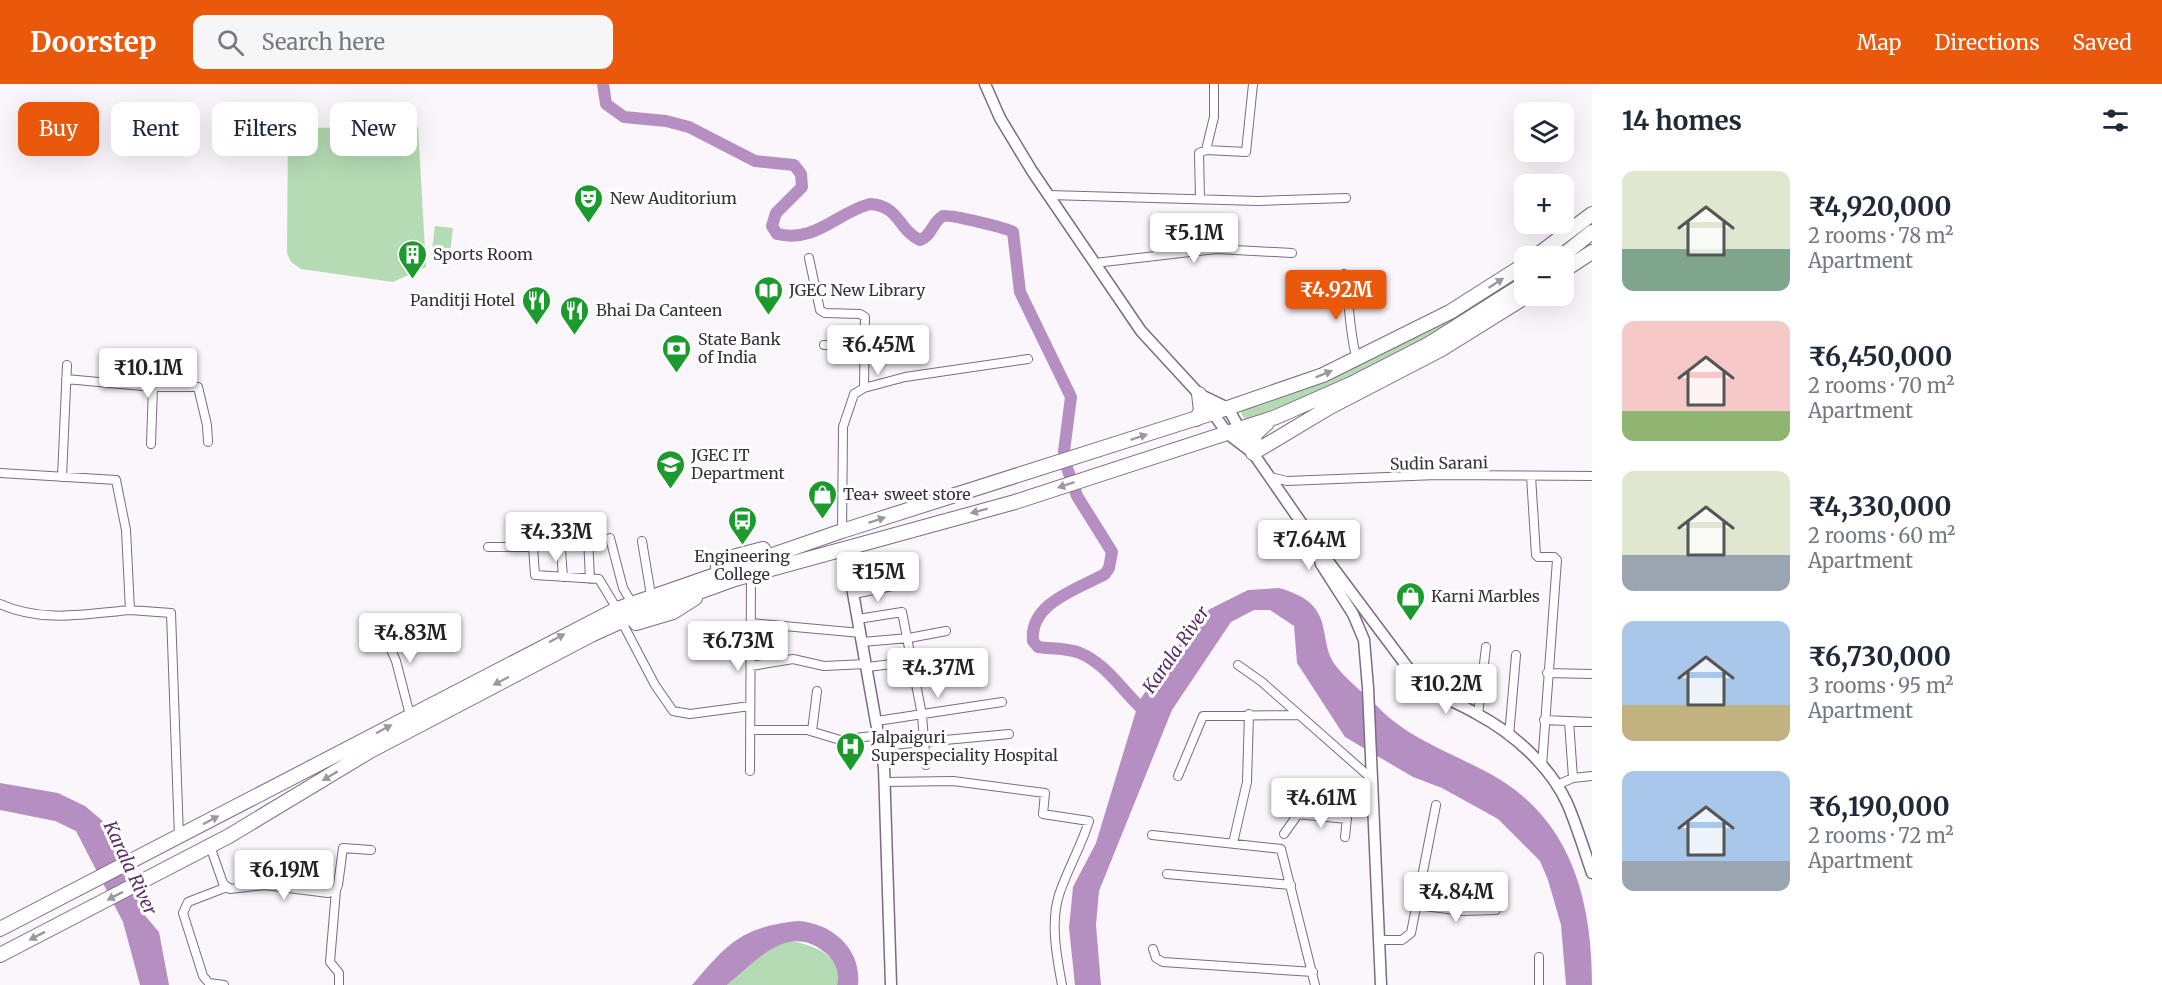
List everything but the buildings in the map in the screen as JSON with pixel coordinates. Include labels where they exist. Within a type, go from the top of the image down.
[{"type":"highway","points":[[1549,246],[1592,214]]},
{"type":"highway","points":[[1574,246],[1592,232]]},
{"type":"highway","points":[[1574,264],[1592,252]]},
{"type":"highway","points":[[0,955],[156,876],[370,751],[600,631],[708,582],[801,544],[1212,414],[1293,386],[1357,360],[1450,312],[1514,271]]},
{"type":"highway","points":[[0,929],[617,609],[651,595],[752,573],[1036,495],[1276,417],[1351,384],[1429,344],[1514,290]]},
{"type":"highway","points":[[1253,453],[1330,407],[1440,350],[1514,304]]},
{"type":"highway","points":[[1196,418],[1201,411],[1199,394]]},
{"type":"highway","points":[[1253,453],[1255,434],[1276,417]]},
{"type":"highway","points":[[842,531],[845,548]]},
{"type":"highway","points":[[600,631],[673,612],[708,582]]},
{"type":"main road","points":[[986,84],[1000,118],[1141,331],[1199,394],[1228,434],[1253,453]]},
{"type":"main road","points":[[1199,394],[1228,408],[1242,429],[1253,453],[1316,544],[1418,680],[1438,696],[1478,714],[1509,736],[1542,766],[1567,803],[1592,873]]},
{"type":"main road","points":[[1316,544],[1321,564],[1349,606],[1361,633],[1368,688],[1381,985]]},
{"type":"main road","points":[[845,548],[880,741],[884,782],[891,985]]},
{"type":"street","points":[[1200,199],[1198,156],[1206,150],[1214,117],[1214,84]]},
{"type":"street","points":[[1206,150],[1246,152],[1253,84]]},
{"type":"street","points":[[1049,195],[1200,199],[1346,198]]},
{"type":"street","points":[[1095,263],[1216,249],[1292,253]]},
{"type":"street","points":[[809,258],[820,310],[825,313],[863,315],[863,346],[866,366],[864,387]]},
{"type":"street","points":[[1344,274],[1349,297],[1352,343],[1357,360]]},
{"type":"street","points":[[824,345],[863,346]]},
{"type":"street","points":[[842,531],[843,427],[854,394],[864,387],[905,377],[1028,359]]},
{"type":"street","points":[[62,477],[67,365]]},
{"type":"street","points":[[66,379],[153,387],[198,387],[207,425],[208,442]]},
{"type":"street","points":[[151,444],[153,387]]},
{"type":"street","points":[[0,473],[116,480],[126,530],[130,610]]},
{"type":"street","name":"Sudin Sarani","points":[[1270,477],[1287,481],[1437,475],[1592,476]]},
{"type":"street","points":[[1531,476],[1536,555],[1554,557],[1557,560],[1558,582],[1547,673],[1542,766]]},
{"type":"street","points":[[1281,493],[1287,481]]},
{"type":"street","points":[[560,537],[563,577]]},
{"type":"street","points":[[588,538],[590,579]]},
{"type":"street","points":[[610,538],[623,588],[632,603]]},
{"type":"street","points":[[642,542],[651,595]]},
{"type":"street","points":[[488,547],[533,547],[535,575],[599,579],[617,609]]},
{"type":"street","points":[[750,771],[752,573]]},
{"type":"street","points":[[854,594],[897,585]]},
{"type":"street","points":[[0,604],[27,614],[46,617],[130,610],[171,613],[179,837]]},
{"type":"street","points":[[858,619],[902,612],[914,662],[922,715],[926,765]]},
{"type":"street","points":[[751,623],[862,637],[909,638],[946,631]]},
{"type":"street","points":[[624,626],[655,685],[673,711],[690,714],[750,706]]},
{"type":"street","points":[[373,627],[376,638],[386,638],[396,661],[410,715]]},
{"type":"street","points":[[1478,714],[1486,648]]},
{"type":"street","points":[[1509,736],[1516,655]]},
{"type":"street","points":[[751,666],[793,659],[824,666],[914,662],[951,657]]},
{"type":"street","points":[[1238,665],[1262,681],[1372,779]]},
{"type":"street","points":[[1547,673],[1592,674]]},
{"type":"street","points":[[812,731],[816,691]]},
{"type":"street","points":[[877,721],[1002,702]]},
{"type":"street","points":[[1233,843],[1247,782],[1249,714]]},
{"type":"street","points":[[1178,776],[1201,718],[1206,715],[1299,715]]},
{"type":"street","points":[[1544,720],[1592,722]]},
{"type":"street","points":[[1569,721],[1573,778]]},
{"type":"street","points":[[750,730],[812,731],[834,740],[924,742],[1009,734]]},
{"type":"street","points":[[1557,785],[1573,778],[1592,776]]},
{"type":"street","points":[[884,782],[953,781],[1046,793],[1043,814],[1089,821],[1079,852],[1058,897],[1056,943],[1062,985]]},
{"type":"street","points":[[1284,834],[1296,814],[1293,794],[1301,788],[1321,784],[1373,792]]},
{"type":"street","points":[[1345,837],[1350,788]]},
{"type":"street","points":[[1380,940],[1402,940],[1409,936],[1436,805]]},
{"type":"street","points":[[1296,814],[1347,819]]},
{"type":"street","points":[[1152,835],[1280,848],[1315,985]]},
{"type":"street","points":[[210,846],[227,887]]},
{"type":"street","points":[[339,985],[339,973],[330,962],[336,890],[343,848],[371,850]]},
{"type":"street","points":[[1167,874],[1291,885]]},
{"type":"street","points":[[224,985],[209,983],[203,976],[183,914],[188,902],[227,887],[236,889],[258,885],[328,893],[336,890]]},
{"type":"street","points":[[1417,905],[1463,911],[1496,910]]},
{"type":"street","points":[[1153,949],[1156,958],[1163,962],[1313,972]]},
{"type":"street","points":[[1539,957],[1539,985]]},
{"type":"green space","points":[[417,127],[426,267],[393,282],[301,269],[291,262],[287,253],[288,156],[318,156],[318,128],[330,128],[330,156],[417,156]]},
{"type":"green space","points":[[435,226],[453,228],[449,261],[431,258]]},
{"type":"green space","points":[[1514,275],[1514,286],[1448,329],[1346,382],[1245,420],[1239,409]]},
{"type":"green space","points":[[791,941],[809,945],[832,959],[838,975],[837,985],[727,985],[765,953]]},
{"type":"water","name":"Karala River","points":[[1279,588],[1296,594],[1314,607],[1322,622],[1328,652],[1334,664],[1389,717],[1414,735],[1483,770],[1512,788],[1536,809],[1555,833],[1570,860],[1580,889],[1587,919],[1592,985],[1566,985],[1561,925],[1540,861],[1498,819],[1442,788],[1413,777],[1345,737],[1297,663],[1294,626],[1270,610],[1254,610],[1231,622],[1172,710],[1099,891],[1096,925],[1101,985],[1075,985],[1069,928],[1073,887],[1096,843],[1139,701],[1191,626],[1210,609],[1248,590]]},
{"type":"water","points":[[0,783],[58,793],[85,806],[112,829],[142,912],[159,932],[169,985],[140,985],[123,922],[76,831],[55,821],[0,810]]},
{"type":"water","points":[[798,921],[822,927],[842,940],[850,949],[855,960],[858,985],[837,985],[838,973],[831,958],[814,945],[800,941],[774,948],[727,985],[692,985],[737,939],[762,928]]},
{"type":"waterway","points":[[603,84],[606,104],[624,117],[666,121],[689,127],[755,161],[794,165],[801,174],[802,187],[776,213],[772,226],[777,234],[791,236],[815,231],[870,204],[887,209],[913,236],[920,240],[943,216],[978,222],[1013,232],[1020,292],[1071,397],[1064,451],[1066,465],[1077,496],[1112,552],[1109,568],[1105,574],[1069,592],[1047,607],[1034,628],[1033,641],[1038,647],[1070,650],[1090,658],[1109,673],[1150,716]]},
{"type":"place","name":"New Auditorium","points":[[589,224]]},
{"type":"place","name":"Sports Room","points":[[412,280]]},
{"type":"place","name":"JGEC New Library","points":[[768,316]]},
{"type":"place","name":"Panditji Hotel","points":[[536,326]]},
{"type":"place","name":"Bhai Da Canteen","points":[[575,336]]},
{"type":"place","name":"State Bank of India","points":[[677,374]]},
{"type":"place","name":"JGEC IT Department","points":[[670,490]]},
{"type":"place","name":"Tea+ sweet store","points":[[822,520]]},
{"type":"place","name":"Engineering College","points":[[742,546]]},
{"type":"place","name":"Karni Marbles","points":[[1410,622]]},
{"type":"place","name":"Jalpaiguri Superspeciality Hospital","points":[[850,772]]}]
